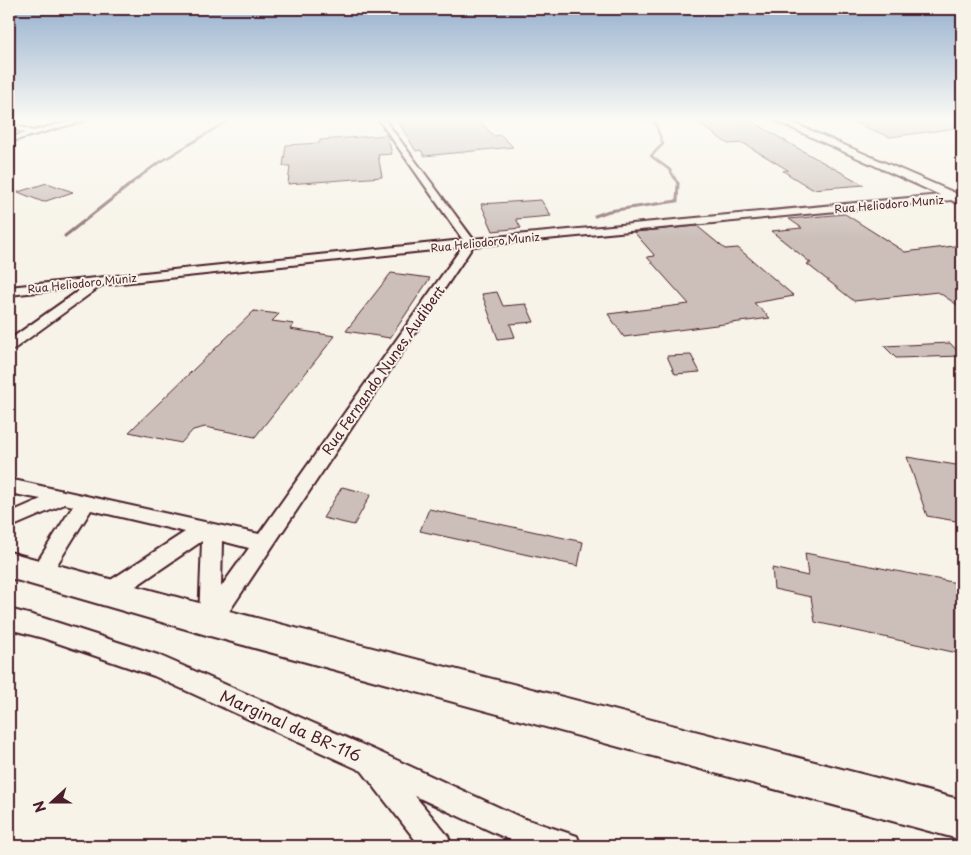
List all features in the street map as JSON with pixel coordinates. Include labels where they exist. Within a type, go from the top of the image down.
[{"type":"highway","points":[[9,565],[210,621],[962,820]]},
{"type":"main road","points":[[872,160],[959,198]]},
{"type":"street","points":[[411,160],[470,243]]},
{"type":"street","name":"Rua Heliodoro Muniz","points":[[9,291],[470,243],[959,198]]},
{"type":"street","name":"Rua Fernando Nunes Audibert","points":[[210,621],[470,243]]},
{"type":"street","points":[[9,346],[98,281]]},
{"type":"street","points":[[9,486],[264,543]]},
{"type":"street","points":[[9,521],[64,497]]},
{"type":"street","points":[[41,573],[86,502]]},
{"type":"street","points":[[110,592],[208,530]]},
{"type":"street","points":[[208,530],[210,621]]},
{"type":"street","name":"Marginal da BR-116","points":[[9,619],[43,628],[158,666],[370,761],[519,831],[567,846]]},
{"type":"street","points":[[370,761],[438,846]]},
{"type":"building","points":[[284,160],[379,160],[382,177],[288,184],[290,166],[283,166]]},
{"type":"building","points":[[771,160],[819,160],[864,185],[812,189],[783,171],[788,170]]},
{"type":"building","points":[[47,183],[73,192],[43,202],[18,192]]},
{"type":"building","points":[[541,200],[551,216],[516,219],[521,228],[493,231],[481,204]]},
{"type":"building","points":[[845,214],[905,252],[962,245],[962,308],[938,292],[854,301],[807,264],[811,263],[771,231],[802,228],[789,219]]},
{"type":"building","points":[[697,226],[725,249],[738,248],[794,296],[754,303],[770,318],[624,337],[608,314],[689,304],[647,257],[655,256],[634,232]]},
{"type":"building","points":[[391,273],[430,278],[390,338],[346,331]]},
{"type":"building","points":[[497,292],[503,306],[526,304],[534,322],[510,324],[515,337],[498,339],[482,294]]},
{"type":"building","points":[[254,311],[279,314],[272,321],[294,324],[290,329],[335,336],[255,437],[205,427],[193,430],[181,443],[129,432]]},
{"type":"building","points":[[950,343],[962,356],[896,358],[884,346]]},
{"type":"building","points":[[691,355],[700,372],[675,374],[667,356]]},
{"type":"building","points":[[907,457],[962,466],[962,522],[927,516]]},
{"type":"building","points":[[342,487],[371,494],[354,525],[323,518]]},
{"type":"building","points":[[429,509],[583,542],[578,566],[420,531]]},
{"type":"building","points":[[805,553],[962,584],[962,654],[815,622],[811,597],[774,589],[772,568],[808,576]]},
{"type":"waterway","points":[[130,184],[164,160]]},
{"type":"waterway","points":[[656,160],[670,170],[678,184]]},
{"type":"waterway","points":[[65,236],[132,183]]},
{"type":"waterway","points":[[595,216],[609,211],[677,201],[678,184]]}]
